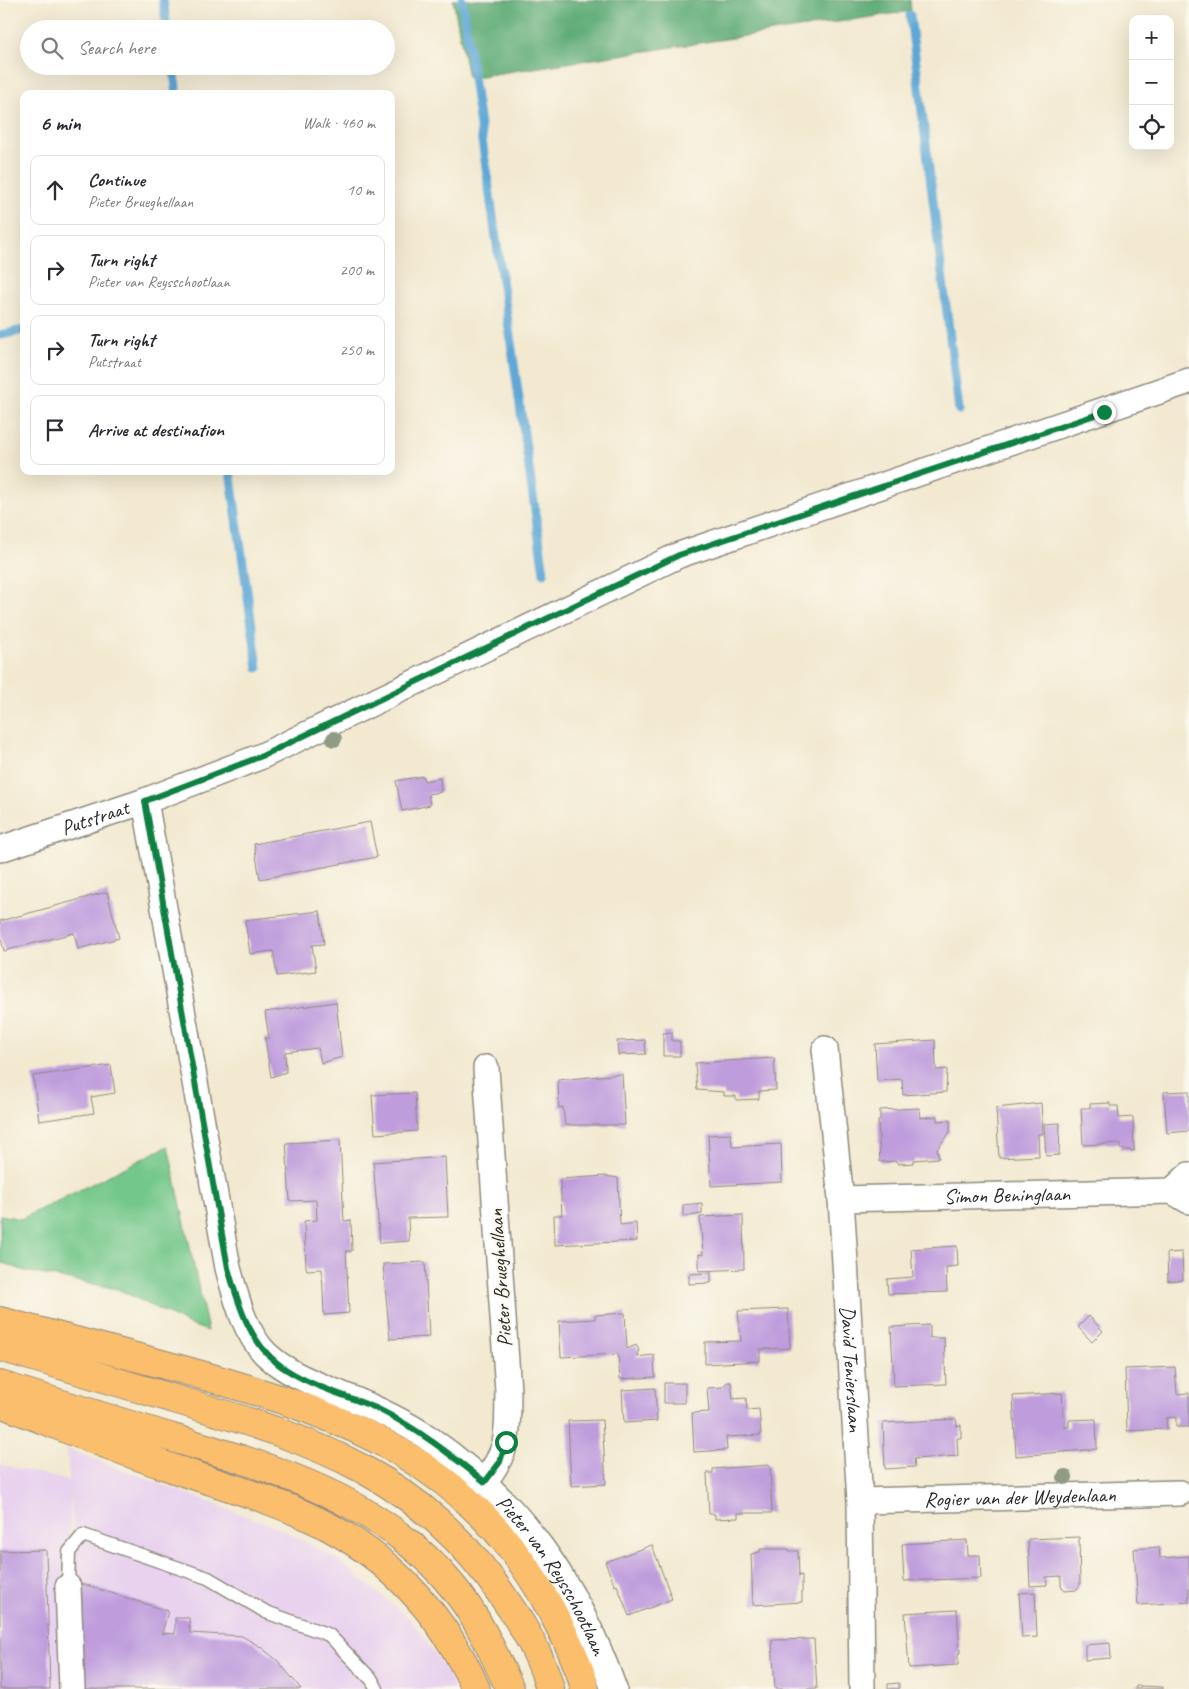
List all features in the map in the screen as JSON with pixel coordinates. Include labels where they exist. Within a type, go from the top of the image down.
[{"type":"highway","points":[[0,1321],[270,1394],[321,1412],[380,1439],[426,1467],[468,1502],[508,1544],[538,1587],[562,1631],[585,1689]]},
{"type":"highway","points":[[0,1347],[287,1434],[349,1460],[396,1488],[438,1520],[483,1566],[521,1623],[550,1689]]},
{"type":"highway","points":[[0,1385],[272,1469],[332,1494],[377,1520],[414,1548],[453,1587],[489,1643],[510,1689]]},
{"type":"highway","points":[[0,1403],[163,1465],[277,1504],[329,1527],[382,1561],[426,1605],[462,1658],[476,1689]]},
{"type":"street","name":"Putstraat","points":[[0,850],[145,801],[262,756],[679,555],[1189,381]]},
{"type":"street","name":"Pieter van Reysschootlaan","points":[[145,801],[228,1268],[238,1304],[248,1327],[265,1353],[288,1371],[379,1410],[430,1439],[485,1482],[515,1512],[551,1560],[593,1636],[614,1689]]},
{"type":"street","name":"David Tenierslaan","points":[[824,1049],[841,1199],[860,1501],[862,1689]]},
{"type":"street","name":"Pieter Brueghellaan","points":[[485,1482],[500,1462],[506,1442],[508,1391],[486,1068]]},
{"type":"street","name":"Simon Beninglaan","points":[[841,1199],[1183,1189]]},
{"type":"street","name":"Rogier van der Weydenlaan","points":[[860,1501],[1186,1492]]},
{"type":"street","points":[[68,1587],[72,1689]]},
{"type":"lane","points":[[68,1587],[70,1552],[84,1535],[208,1578],[266,1612],[329,1635],[372,1680],[376,1689]]},
{"type":"shaded area","points":[[67,1449],[279,1528],[338,1560],[412,1621],[447,1672],[454,1689],[74,1689],[77,1578],[70,1491],[70,1689],[0,1689],[0,1464],[69,1481]]},
{"type":"green space","points":[[453,0],[910,0],[911,11],[468,78]]},
{"type":"green space","points":[[168,1146],[208,1331],[188,1324],[118,1289],[25,1271],[0,1262],[0,1215],[21,1219]]},
{"type":"building","points":[[423,776],[424,781],[440,778],[441,792],[428,794],[430,805],[402,811],[396,781]]},
{"type":"building","points":[[370,822],[377,857],[260,879],[254,844]]},
{"type":"building","points":[[107,892],[119,938],[78,949],[74,933],[4,951],[0,935],[0,921]]},
{"type":"building","points":[[320,911],[324,944],[312,945],[316,971],[277,976],[273,951],[250,954],[245,920]]},
{"type":"building","points":[[336,1002],[342,1057],[321,1063],[318,1048],[285,1052],[286,1072],[271,1077],[265,1038],[269,1038],[265,1012]]},
{"type":"building","points":[[672,1032],[672,1041],[680,1041],[680,1056],[663,1056],[663,1033]]},
{"type":"building","points":[[645,1040],[646,1054],[618,1055],[617,1041]]},
{"type":"building","points":[[935,1040],[936,1070],[947,1069],[946,1092],[903,1095],[902,1079],[877,1081],[875,1044]]},
{"type":"building","points":[[774,1058],[776,1090],[759,1091],[759,1099],[736,1100],[736,1096],[724,1096],[724,1092],[697,1090],[695,1063]]},
{"type":"building","points":[[111,1065],[115,1093],[91,1097],[94,1113],[39,1121],[33,1076]]},
{"type":"building","points":[[622,1074],[625,1125],[565,1125],[563,1107],[559,1108],[558,1080]]},
{"type":"building","points":[[1189,1091],[1189,1131],[1167,1133],[1164,1092]]},
{"type":"building","points":[[415,1093],[417,1131],[375,1134],[372,1095]]},
{"type":"building","points":[[1041,1103],[1043,1134],[1038,1134],[1039,1156],[999,1158],[996,1108]]},
{"type":"building","points":[[1110,1103],[1110,1106],[1118,1106],[1119,1118],[1133,1117],[1134,1151],[1120,1149],[1120,1143],[1083,1145],[1081,1108],[1090,1108],[1090,1104]]},
{"type":"building","points":[[919,1108],[920,1118],[937,1116],[937,1121],[950,1120],[950,1132],[937,1149],[939,1158],[914,1160],[914,1163],[880,1162],[878,1121],[880,1120],[880,1110]]},
{"type":"building","points":[[1060,1123],[1059,1155],[1046,1156],[1044,1124]]},
{"type":"building","points":[[731,1134],[732,1147],[781,1144],[782,1182],[711,1186],[708,1135]]},
{"type":"building","points":[[340,1140],[344,1221],[351,1220],[352,1251],[346,1251],[349,1313],[324,1315],[322,1269],[307,1270],[306,1267],[304,1221],[317,1220],[316,1200],[290,1201],[286,1143]]},
{"type":"building","points":[[445,1157],[448,1217],[408,1218],[409,1241],[380,1243],[373,1162]]},
{"type":"building","points":[[606,1176],[618,1178],[620,1225],[636,1223],[637,1241],[555,1245],[554,1215],[562,1215],[560,1179]]},
{"type":"building","points":[[702,1203],[702,1214],[683,1217],[683,1205]]},
{"type":"building","points":[[743,1215],[744,1269],[699,1271],[699,1254],[703,1255],[700,1217]]},
{"type":"building","points":[[957,1246],[958,1266],[946,1267],[947,1292],[888,1294],[887,1279],[913,1277],[911,1249]]},
{"type":"building","points":[[1182,1252],[1183,1280],[1168,1281],[1167,1253]]},
{"type":"building","points":[[425,1262],[429,1337],[390,1339],[383,1264]]},
{"type":"building","points":[[711,1273],[711,1283],[689,1284],[689,1274]]},
{"type":"building","points":[[788,1309],[790,1348],[760,1349],[760,1361],[705,1364],[705,1342],[741,1341],[738,1311]]},
{"type":"building","points":[[625,1313],[627,1349],[636,1345],[639,1350],[636,1357],[654,1355],[655,1377],[620,1379],[618,1354],[561,1357],[559,1321],[595,1319],[595,1315]]},
{"type":"building","points":[[1089,1316],[1103,1331],[1092,1342],[1078,1327]]},
{"type":"building","points":[[930,1325],[930,1338],[944,1338],[946,1384],[894,1386],[891,1327]]},
{"type":"building","points":[[1175,1367],[1177,1394],[1189,1393],[1189,1427],[1176,1427],[1176,1417],[1166,1418],[1167,1429],[1127,1431],[1125,1369]]},
{"type":"building","points":[[727,1382],[731,1382],[733,1399],[746,1398],[747,1410],[759,1409],[761,1435],[726,1437],[727,1450],[694,1452],[692,1413],[709,1412],[707,1388],[723,1387]]},
{"type":"building","points":[[664,1383],[685,1383],[685,1403],[664,1403]]},
{"type":"building","points":[[655,1388],[657,1421],[624,1423],[622,1390]]},
{"type":"building","points":[[1062,1393],[1064,1427],[1069,1427],[1069,1420],[1096,1419],[1097,1449],[1016,1456],[1013,1396]]},
{"type":"building","points":[[956,1419],[957,1426],[961,1425],[961,1438],[957,1438],[958,1456],[914,1459],[915,1467],[885,1469],[883,1423]]},
{"type":"building","points":[[602,1420],[606,1484],[571,1486],[568,1421]]},
{"type":"building","points":[[770,1465],[772,1513],[738,1513],[738,1518],[715,1519],[715,1514],[709,1514],[707,1473],[713,1473],[713,1469]]},
{"type":"building","points":[[1079,1537],[1080,1585],[1076,1590],[1065,1591],[1061,1586],[1061,1576],[1046,1577],[1047,1585],[1030,1586],[1028,1539]]},
{"type":"building","points":[[967,1540],[968,1555],[980,1555],[981,1578],[904,1581],[902,1544]]},
{"type":"building","points":[[652,1545],[672,1599],[629,1616],[617,1585],[615,1586],[605,1562]]},
{"type":"building","points":[[1159,1547],[1160,1558],[1189,1556],[1189,1602],[1138,1605],[1134,1549]]},
{"type":"building","points":[[760,1549],[789,1549],[789,1551],[798,1551],[799,1576],[802,1575],[802,1602],[753,1605],[751,1554],[760,1552]]},
{"type":"building","points":[[46,1550],[50,1689],[0,1689],[0,1551]]},
{"type":"building","points":[[77,1582],[168,1611],[162,1633],[175,1634],[175,1618],[189,1618],[190,1633],[242,1636],[262,1648],[278,1661],[301,1689],[81,1689]]},
{"type":"building","points":[[1035,1592],[1037,1637],[1022,1638],[1019,1593]]},
{"type":"building","points":[[957,1610],[960,1653],[958,1653],[958,1665],[909,1668],[905,1613]]},
{"type":"building","points":[[814,1639],[817,1689],[775,1689],[772,1640]]},
{"type":"building","points":[[1110,1643],[1111,1658],[1085,1660],[1085,1645]]},
{"type":"building","points":[[899,1683],[899,1689],[888,1689],[888,1684]]},
{"type":"building","points":[[1136,1686],[1163,1687],[1163,1689],[1135,1689]]},
{"type":"waterway","points":[[163,0],[166,20]]},
{"type":"waterway","points":[[462,0],[544,573]]},
{"type":"waterway","points":[[910,15],[959,410]]},
{"type":"waterway","points":[[174,75],[176,90]]},
{"type":"waterway","points":[[0,335],[20,331]]},
{"type":"waterway","points":[[231,475],[258,668]]},
{"type":"route","points":[[506,1442],[500,1462],[485,1482],[430,1439],[379,1410],[288,1371],[265,1353],[248,1327],[238,1304],[228,1268],[145,801],[262,756],[679,555],[1104,412]]}]
